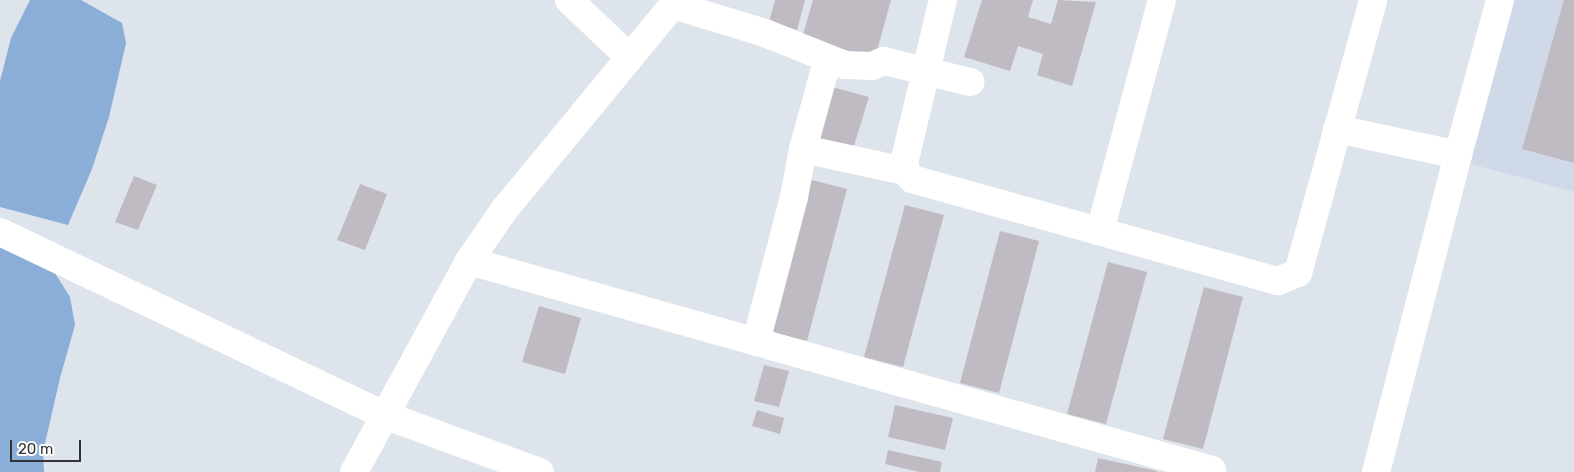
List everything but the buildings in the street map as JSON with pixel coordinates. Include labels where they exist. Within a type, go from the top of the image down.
[{"type":"street","points":[[569,0],[629,56]]},
{"type":"street","points":[[905,171],[905,159],[943,0]]},
{"type":"street","points":[[1100,231],[1162,0]]},
{"type":"street","points":[[803,149],[905,171],[912,179],[1278,280],[1298,273],[1373,0]]},
{"type":"street","points":[[1376,472],[1500,0]]},
{"type":"street","points":[[354,472],[469,261],[504,210],[629,56],[675,3],[765,33],[845,65],[872,66],[884,61],[970,82]]},
{"type":"street","points":[[756,342],[794,197],[803,149],[828,58]]},
{"type":"street","points":[[1337,129],[1458,155]]},
{"type":"street","points":[[0,232],[384,416],[540,472]]},
{"type":"street","points":[[469,261],[1212,470]]},
{"type":"shaded area","points":[[1509,0],[1574,0],[1574,192],[1464,162]]},
{"type":"water","points":[[30,0],[81,0],[122,23],[126,43],[109,117],[92,169],[68,225],[0,207],[0,81],[11,38]]},
{"type":"water","points":[[0,245],[53,270],[70,297],[75,325],[60,378],[43,452],[44,472],[0,472]]}]
